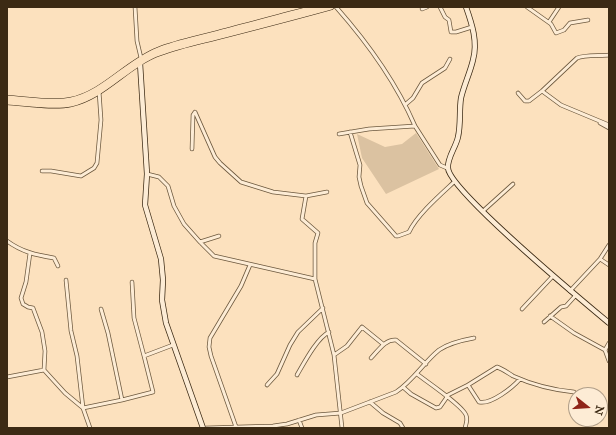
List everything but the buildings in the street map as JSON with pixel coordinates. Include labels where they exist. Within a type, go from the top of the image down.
[{"type":"main road","points":[[7,98],[60,101],[75,99],[98,88],[158,50],[197,38],[317,7]]},
{"type":"main road","points":[[7,102],[60,105],[81,101],[99,91],[140,61],[159,53],[331,7]]},
{"type":"street","points":[[135,7],[147,174],[145,205],[161,259],[163,280],[162,300],[166,323],[203,428]]},
{"type":"street","points":[[336,7],[357,30],[406,104],[414,126],[440,165],[448,168]]},
{"type":"street","points":[[422,9],[427,7]]},
{"type":"street","points":[[440,7],[445,17],[450,20],[452,32],[472,27]]},
{"type":"street","points":[[466,7],[472,27],[475,47],[461,100],[458,136],[449,161],[448,168],[450,175],[454,182],[483,211],[553,276],[609,323]]},
{"type":"street","points":[[527,7],[549,22],[556,33],[564,30],[570,23],[588,20]]},
{"type":"street","points":[[549,22],[559,7]]},
{"type":"street","points":[[518,93],[525,101],[529,101],[542,91],[577,58],[581,56],[595,57],[609,55]]},
{"type":"street","points":[[406,104],[413,98],[422,83],[445,68],[450,59]]},
{"type":"street","points":[[42,171],[81,176],[94,168],[97,163],[101,120],[99,91]]},
{"type":"street","points":[[542,91],[561,105],[609,125]]},
{"type":"street","points":[[192,149],[193,115],[195,112],[216,157],[220,163],[241,182],[273,192],[306,196],[327,192]]},
{"type":"street","points":[[592,118],[609,128]]},
{"type":"street","points":[[339,134],[369,129],[414,126]]},
{"type":"street","points":[[350,132],[360,165],[359,177],[367,203],[396,236],[409,232],[411,226],[454,182]]},
{"type":"street","points":[[147,174],[159,177],[168,186],[174,206],[184,224],[214,256],[315,279]]},
{"type":"street","points":[[483,211],[513,184]]},
{"type":"street","points":[[306,196],[302,218],[318,233],[315,243],[315,279],[334,355],[342,428]]},
{"type":"street","points":[[200,242],[218,236]]},
{"type":"street","points":[[7,241],[30,254],[54,258],[58,266]]},
{"type":"street","points":[[570,291],[600,259],[609,245]]},
{"type":"street","points":[[30,254],[26,281],[21,298],[23,304],[33,308],[42,332],[45,351],[44,370],[65,394],[83,408],[153,392],[134,318],[132,282]]},
{"type":"street","points":[[600,259],[609,265]]},
{"type":"street","points":[[236,427],[210,356],[209,347],[210,338],[241,286],[250,265]]},
{"type":"street","points":[[522,309],[553,276]]},
{"type":"street","points":[[66,280],[71,331],[77,356],[83,408],[90,428]]},
{"type":"street","points":[[544,322],[576,295]]},
{"type":"street","points":[[267,385],[279,371],[290,345],[298,332],[323,308]]},
{"type":"street","points":[[101,309],[108,333],[122,400]]},
{"type":"street","points":[[550,316],[574,333],[604,350],[609,360]]},
{"type":"street","points":[[334,355],[347,346],[362,326],[383,344]]},
{"type":"street","points":[[297,375],[308,355],[324,334],[329,332]]},
{"type":"street","points":[[206,428],[273,427],[316,415],[340,413],[396,392],[417,374],[439,350],[457,341],[474,338]]},
{"type":"street","points":[[371,358],[383,344],[396,340],[426,364]]},
{"type":"street","points":[[604,350],[609,343]]},
{"type":"street","points":[[144,356],[173,345]]},
{"type":"street","points":[[403,387],[411,394],[436,408],[440,407],[447,396],[497,367],[520,379],[554,390],[568,391]]},
{"type":"street","points":[[7,377],[44,370]]},
{"type":"street","points":[[417,374],[461,407],[467,420],[465,428]]},
{"type":"street","points":[[468,385],[482,403],[489,401],[505,392],[520,379]]},
{"type":"street","points":[[370,402],[383,413],[400,423],[404,428]]},
{"type":"street","points":[[299,420],[302,428]]},
{"type":"shaded area","points":[[416,133],[439,169],[386,194],[362,158],[357,134],[385,147],[402,144]]}]
